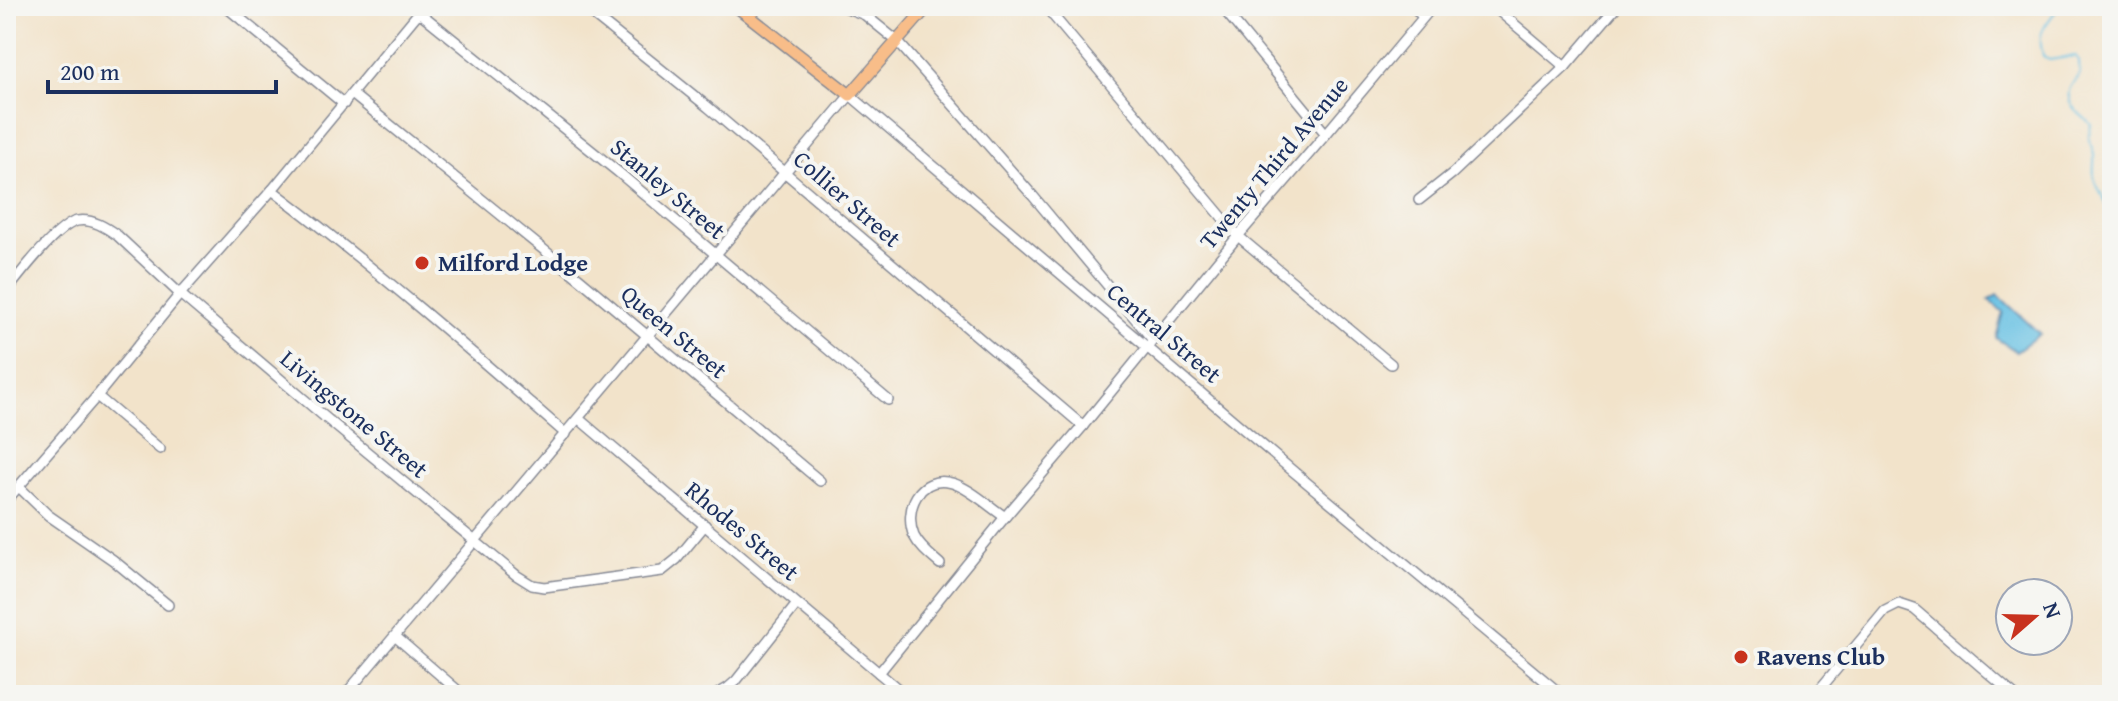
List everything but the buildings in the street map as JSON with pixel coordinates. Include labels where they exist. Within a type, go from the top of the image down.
[{"type":"main road","name":"Central Street","points":[[736,6],[850,95]]},
{"type":"main road","points":[[850,95],[928,6]]},
{"type":"street","points":[[225,6],[344,104]]},
{"type":"street","name":"Collier Street","points":[[582,6],[786,172],[1083,426]]},
{"type":"street","points":[[842,6],[865,15],[897,41],[1033,196],[1150,344]]},
{"type":"street","points":[[1045,6],[1238,236],[1391,364]]},
{"type":"street","points":[[1221,6],[1326,134]]},
{"type":"street","points":[[1413,6],[1423,17]]},
{"type":"street","name":"Twenty Third Avenue","points":[[879,673],[1238,236],[1433,6]]},
{"type":"street","points":[[1493,6],[1565,67]]},
{"type":"street","points":[[1419,200],[1453,173],[1565,67],[1617,6]]},
{"type":"street","points":[[6,501],[422,9]]},
{"type":"street","name":"Stanley Street","points":[[422,9],[888,400]]},
{"type":"street","name":"Queen Street","points":[[352,94],[503,215],[820,481]]},
{"type":"street","points":[[345,695],[850,95]]},
{"type":"street","name":"Central Street","points":[[850,95],[1150,344],[1562,695]]},
{"type":"street","points":[[272,190],[435,319],[566,434]]},
{"type":"street","name":"Livingstone Street","points":[[6,292],[27,264],[71,224],[84,221],[100,225],[118,236],[180,294],[326,418],[532,585],[544,587],[662,571],[677,559],[705,525]]},
{"type":"street","points":[[97,396],[160,449]]},
{"type":"street","name":"Rhodes Street","points":[[579,419],[905,695]]},
{"type":"street","points":[[940,564],[919,544],[912,528],[910,508],[924,489],[940,482],[954,483],[1005,517]]},
{"type":"street","points":[[19,487],[48,515],[113,560],[168,605]]},
{"type":"street","points":[[716,695],[736,681],[797,604]]},
{"type":"street","points":[[1816,695],[1885,611],[1899,604],[1914,609],[2014,695]]},
{"type":"street","points":[[396,637],[463,695]]},
{"type":"street","points":[[885,695],[893,685]]},
{"type":"water","points":[[1998,295],[2040,334],[2016,351],[1996,338],[2003,312],[1989,300]]},
{"type":"waterway","points":[[2059,6],[2043,29],[2041,47],[2043,56],[2049,60],[2075,56],[2078,60],[2080,73],[2070,89],[2069,97],[2073,106],[2091,125],[2089,139],[2094,155],[2094,177],[2110,215],[2108,255],[2112,270]]},
{"type":"place","name":"Milford Lodge","points":[[422,263]]},
{"type":"place","name":"Ravens Club","points":[[1741,657]]}]
